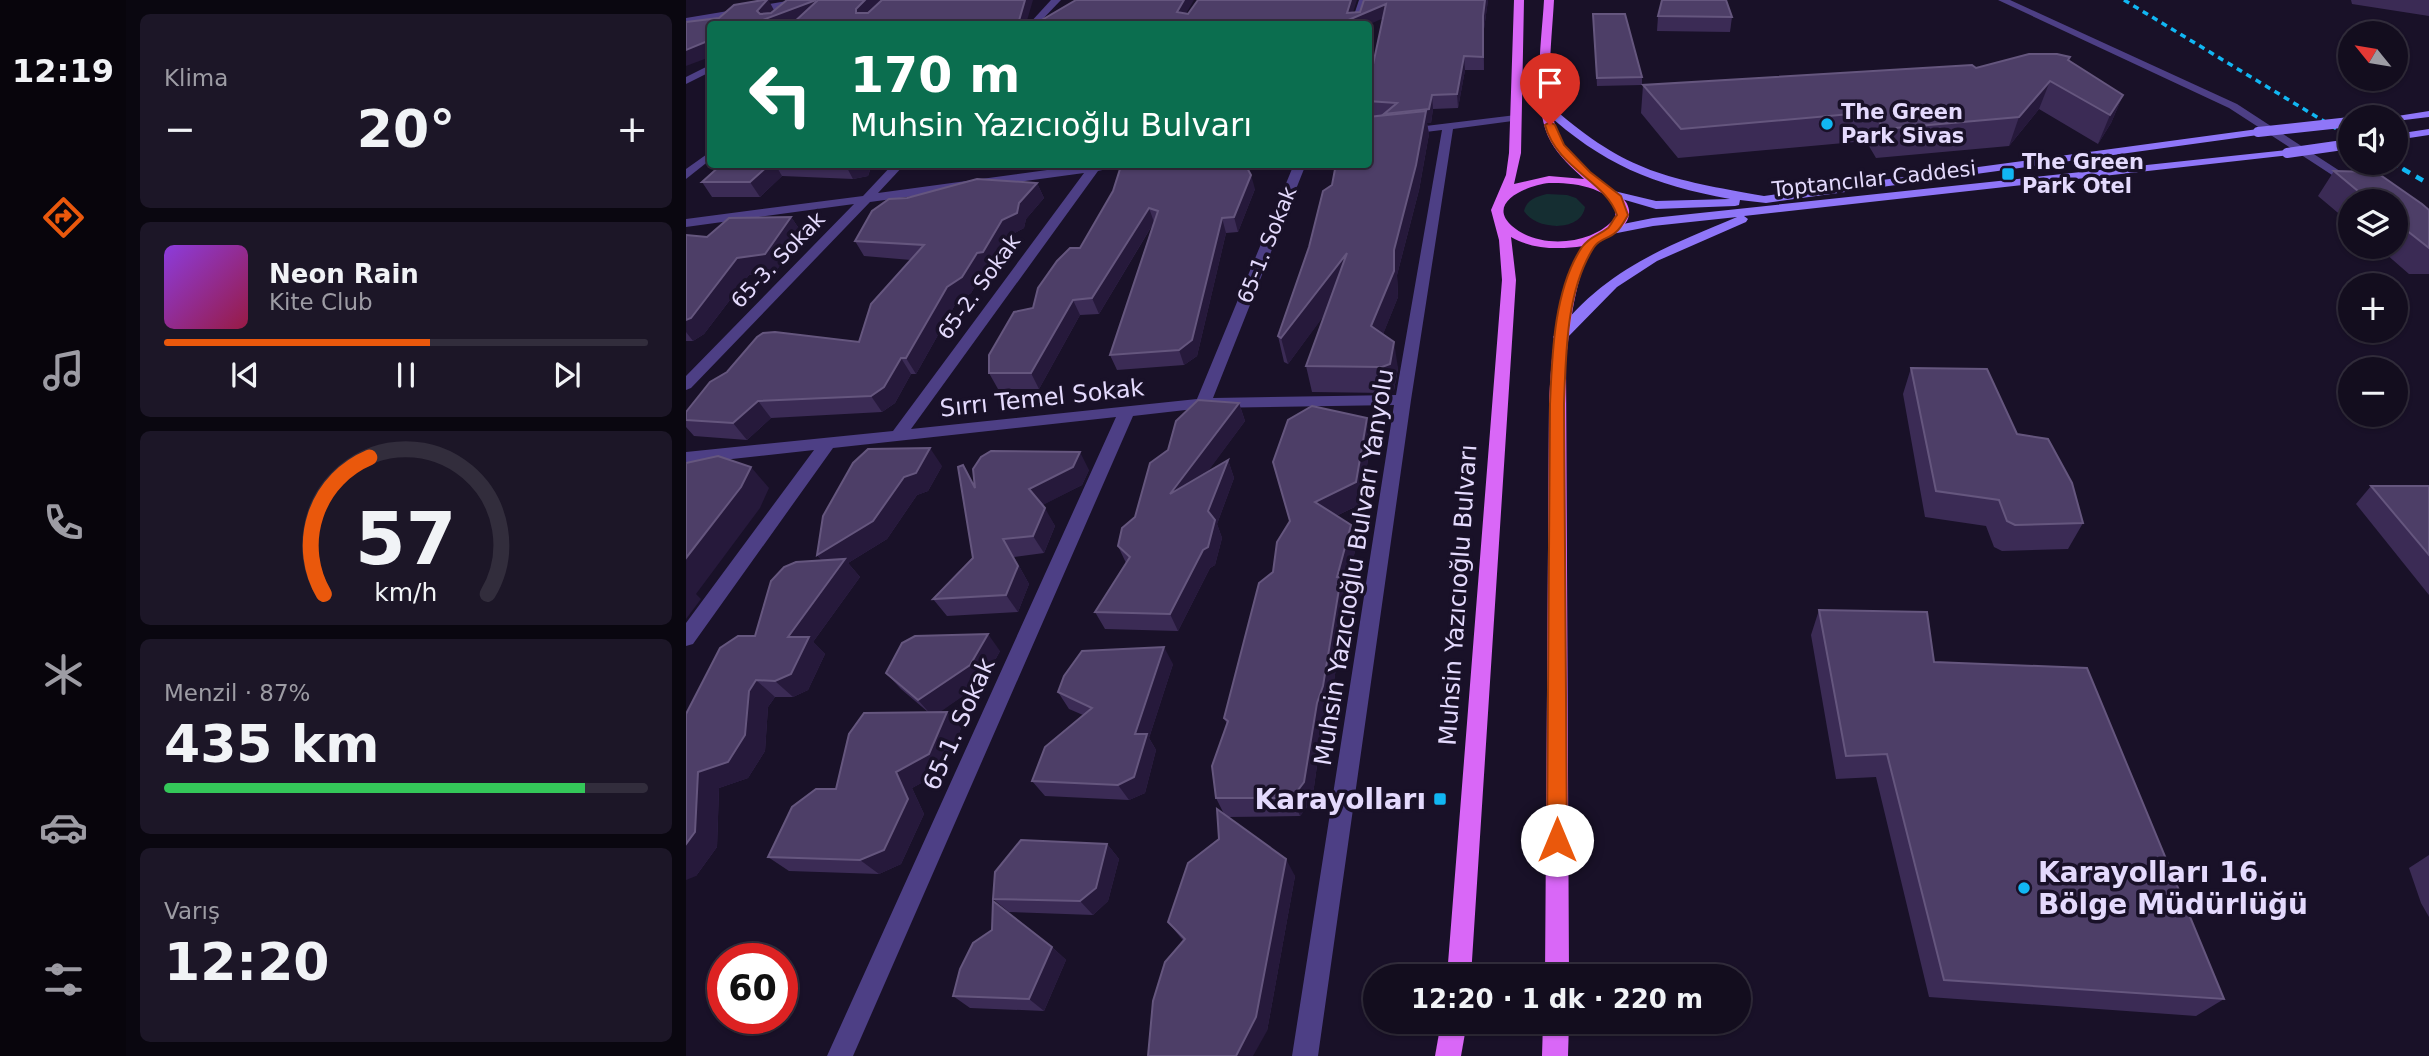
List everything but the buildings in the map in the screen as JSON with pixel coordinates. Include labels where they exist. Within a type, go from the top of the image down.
[{"type":"main road","points":[[1519,0],[1515,153],[1512,175],[1499,210],[1512,233],[1539,243],[1572,244],[1594,239],[1612,230],[1622,215],[1622,206],[1614,195],[1599,186],[1554,138],[1548,109],[1549,0]]},
{"type":"main road","points":[[1499,210],[1516,188],[1542,180],[1572,179],[1599,186]]},
{"type":"main road","name":"Muhsin Yazıcıoğlu Bulvarı","points":[[1461,964],[1509,280],[1499,210]]},
{"type":"main road","points":[[1557,964],[1557,404],[1560,337],[1579,264],[1594,239]]},
{"type":"main road","points":[[1448,1056],[1452,1034]]},
{"type":"main road","points":[[1555,1056],[1556,1034]]},
{"type":"street","points":[[1036,21],[1056,0]]},
{"type":"street","points":[[1356,21],[1364,0]]},
{"type":"street","points":[[2003,0],[2233,106],[2361,189]]},
{"type":"street","points":[[779,18],[796,2]]},
{"type":"street","points":[[686,21],[796,2]]},
{"type":"street","points":[[686,82],[707,70]]},
{"type":"street","points":[[1548,109],[1567,127],[1614,161],[1690,187],[1762,199]]},
{"type":"street","points":[[2408,117],[2429,114]]},
{"type":"street","points":[[1372,136],[1516,118]]},
{"type":"street","name":"Toptancılar Caddesi","points":[[1614,195],[1656,205],[1762,199],[2338,123]]},
{"type":"street","name":"Muhsin Yazıcıoğlu Bulvarı Yanyolu","points":[[1306,1056],[1403,400],[1448,127]]},
{"type":"street","points":[[2408,135],[2429,132]]},
{"type":"street","name":"Toptancılar Caddesi","points":[[1612,230],[1653,222],[2338,146]]},
{"type":"street","points":[[686,175],[707,158]]},
{"type":"street","name":"65-3. Sokak","points":[[686,385],[896,168]]},
{"type":"street","points":[[686,223],[1082,168]]},
{"type":"street","name":"65-2. Sokak","points":[[897,436],[1095,168]]},
{"type":"street","name":"65-1. Sokak","points":[[1203,403],[1298,168]]},
{"type":"street","points":[[1560,337],[1612,284],[1652,258],[1742,219],[1782,209]]},
{"type":"street","name":"Sırrı Temel Sokak","points":[[686,458],[1203,403],[1403,400]]},
{"type":"street","name":"65-1. Sokak","points":[[840,1056],[1126,413]]},
{"type":"street","points":[[686,638],[828,443]]},
{"type":"green space","points":[[1547,194],[1576,198],[1585,207],[1582,215],[1567,225],[1538,222],[1524,211],[1530,201]]},
{"type":"railway","points":[[2124,0],[2338,130]]},
{"type":"railway","points":[[2408,172],[2429,184]]},
{"type":"place","name":"The Green Park Sivas","points":[[1827,124]]},
{"type":"place","name":"The Green Park Otel","points":[[2008,174]]},
{"type":"place","name":"Karayolları","points":[[1440,799]]},
{"type":"place","name":"Karayolları 16. Bölge Müdürlüğü","points":[[2024,888]]},
{"type":"route","points":[[1550,125],[1560,147],[1586,175],[1610,191],[1622,206],[1619,223],[1612,230],[1594,239],[1579,264],[1560,337],[1557,404],[1557,840]]}]
